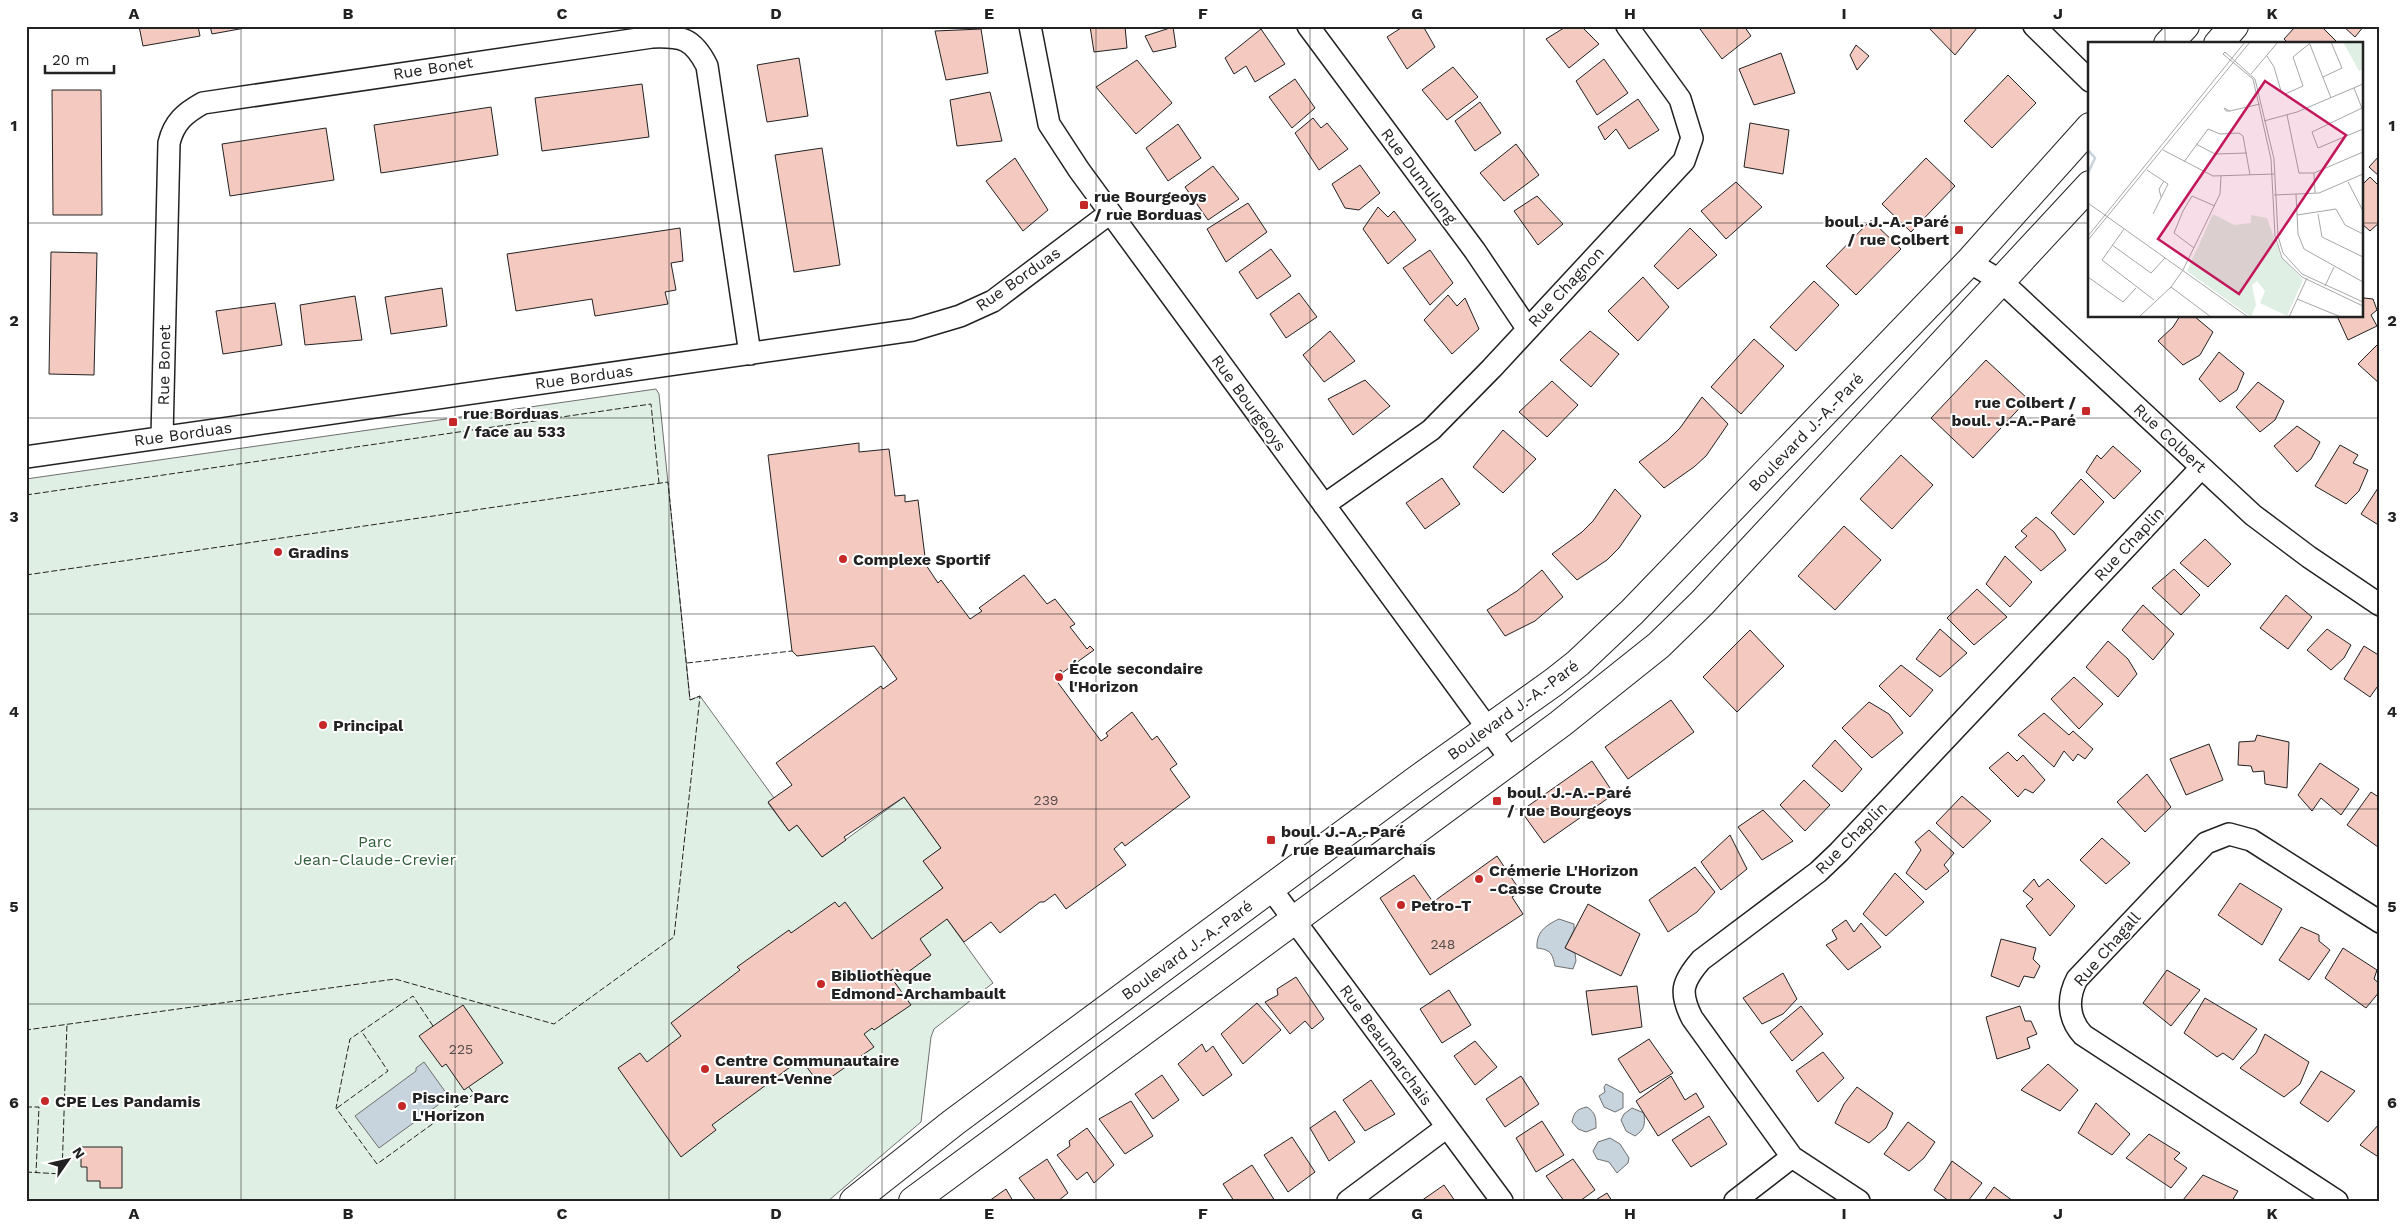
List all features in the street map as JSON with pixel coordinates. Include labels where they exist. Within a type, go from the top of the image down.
[{"type":"street","name":"Rue Bourgeoys","points":[[1030,26],[1049,124],[1079,170],[1511,760]]},
{"type":"street","name":"Rue Dumulong","points":[[1308,26],[1475,251],[1528,328]]},
{"type":"street","name":"Rue Chagnon","points":[[1324,504],[1431,430],[1684,161],[1692,138],[1680,99],[1627,26]]},
{"type":"street","points":[[2034,26],[2088,79]]},
{"type":"street","points":[[2170,42],[2185,26]]},
{"type":"street","points":[[2220,42],[2234,26]]},
{"type":"street","name":"Rue Bonet","points":[[162,437],[169,143],[172,130],[180,118],[203,103],[652,36],[674,36],[687,40],[700,53],[707,66],[750,354]]},
{"type":"street","name":"Boulevard J.-A.-Paré","points":[[854,1201],[954,1122],[1578,663],[1632,612],[1969,262],[2088,129]]},
{"type":"street","points":[[913,1201],[1511,760],[1659,646],[1702,603],[2088,187]]},
{"type":"street","name":"Rue Borduas","points":[[26,457],[913,330],[977,310],[1110,213]]},
{"type":"street","name":"Rue Colbert","points":[[1969,262],[2001,281],[2253,515],[2310,558],[2380,604]]},
{"type":"street","name":"Rue Chaplin","points":[[1859,1201],[1792,1157],[1692,1018],[1683,1000],[1684,990],[1693,969],[1701,960],[1818,872],[1839,852],[2201,468]]},
{"type":"street","name":"Rue Chagall","points":[[2336,1201],[2083,1035],[2074,1024],[2070,996],[2077,978],[2206,843],[2229,834],[2252,840],[2380,922]]},
{"type":"street","name":"Rue Beaumarchais","points":[[1271,889],[1502,1201]]},
{"type":"street","points":[[1348,1201],[1447,1127]]},
{"type":"street","points":[[1735,1201],[1792,1157]]},
{"type":"green space","name":"Parc Jean-Claude-Crevier","points":[[656,389],[659,394],[690,700],[700,696],[774,798],[768,803],[789,831],[797,825],[822,857],[904,797],[941,848],[924,861],[943,888],[931,897],[993,983],[934,1029],[931,1037],[921,1122],[828,1201],[26,1201],[26,479]]},
{"type":"shaded area","points":[[1559,919],[1574,924],[1574,930],[1565,948],[1575,953],[1576,961],[1573,969],[1555,966],[1550,953],[1537,948],[1540,933]]},
{"type":"shaded area","name":"Piscine Parc L'Horizon","points":[[424,1062],[449,1097],[379,1148],[355,1116],[416,1071],[416,1068]]},
{"type":"shaded area","points":[[1606,1084],[1623,1093],[1623,1108],[1615,1112],[1604,1107],[1599,1096],[1605,1092],[1604,1087]]},
{"type":"shaded area","points":[[1587,1107],[1595,1116],[1596,1128],[1586,1132],[1578,1129],[1572,1122],[1576,1112]]},
{"type":"shaded area","points":[[1632,1108],[1644,1113],[1644,1126],[1635,1136],[1626,1131],[1621,1120],[1624,1114]]},
{"type":"shaded area","points":[[1610,1138],[1620,1144],[1629,1158],[1628,1163],[1617,1173],[1609,1162],[1597,1159],[1593,1151],[1598,1142]]},
{"type":"building","points":[[139,26],[198,26],[200,36],[143,46]]},
{"type":"building","points":[[210,26],[256,26],[212,34]]},
{"type":"building","points":[[1090,26],[1125,26],[1127,48],[1094,52]]},
{"type":"building","points":[[1404,26],[1423,26],[1435,47],[1407,69],[1387,37]]},
{"type":"building","points":[[1567,26],[1581,26],[1599,44],[1569,68],[1546,39]]},
{"type":"building","points":[[1704,26],[1744,26],[1751,36],[1722,59],[1700,29]]},
{"type":"building","points":[[1927,26],[1975,26],[1977,28],[1955,55]]},
{"type":"building","points":[[2296,26],[2321,26],[2337,42],[2287,42],[2284,39]]},
{"type":"building","points":[[2343,26],[2364,26],[2355,37]]},
{"type":"building","points":[[1173,27],[1176,47],[1153,52],[1145,36]]},
{"type":"building","points":[[981,29],[988,73],[946,80],[935,31]]},
{"type":"building","points":[[1261,29],[1285,64],[1255,82],[1246,66],[1234,74],[1225,58]]},
{"type":"building","points":[[1856,45],[1869,56],[1857,70],[1850,55]]},
{"type":"building","points":[[1781,53],[1795,93],[1754,105],[1739,69]]},
{"type":"building","points":[[799,58],[808,116],[767,122],[757,65]]},
{"type":"building","points":[[1604,59],[1628,93],[1597,115],[1576,81]]},
{"type":"building","points":[[1137,60],[1172,103],[1136,134],[1096,87]]},
{"type":"building","points":[[1453,67],[1478,97],[1447,120],[1422,90]]},
{"type":"building","points":[[2008,75],[2036,103],[1992,148],[1964,121]]},
{"type":"building","points":[[1295,79],[1315,108],[1292,128],[1269,97]]},
{"type":"building","points":[[642,84],[649,137],[542,151],[535,98]]},
{"type":"building","points":[[52,90],[101,90],[102,215],[53,215]]},
{"type":"building","points":[[990,92],[1002,141],[957,146],[950,100]]},
{"type":"building","points":[[1638,99],[1659,130],[1629,149],[1616,129],[1605,140],[1598,127]]},
{"type":"building","points":[[1480,102],[1501,133],[1475,151],[1455,121]]},
{"type":"building","points":[[491,107],[498,155],[381,173],[374,125]]},
{"type":"building","points":[[1313,118],[1321,128],[1327,123],[1348,149],[1319,170],[1295,133]]},
{"type":"building","points":[[1750,123],[1789,130],[1783,174],[1744,167]]},
{"type":"building","points":[[1178,124],[1201,158],[1168,181],[1146,148]]},
{"type":"building","points":[[326,128],[334,180],[230,196],[222,144]]},
{"type":"building","points":[[1516,144],[1539,175],[1504,201],[1480,173]]},
{"type":"building","points":[[822,148],[840,265],[794,272],[775,155]]},
{"type":"building","points":[[2380,155],[2380,177],[2369,167]]},
{"type":"building","points":[[1015,158],[1048,210],[1023,231],[986,181]]},
{"type":"building","points":[[1926,158],[1955,186],[1911,232],[1882,204]]},
{"type":"building","points":[[1360,165],[1380,193],[1359,210],[1345,208],[1332,184]]},
{"type":"building","points":[[1213,166],[1239,199],[1208,220],[1185,187]]},
{"type":"building","points":[[2370,177],[2380,187],[2380,222],[2370,231],[2364,226],[2364,183]]},
{"type":"building","points":[[1736,182],[1762,207],[1726,239],[1701,211]]},
{"type":"building","points":[[1537,196],[1563,224],[1538,245],[1514,211]]},
{"type":"building","points":[[1248,203],[1267,232],[1226,262],[1207,229]]},
{"type":"building","points":[[1378,207],[1388,217],[1394,211],[1416,240],[1388,264],[1363,229]]},
{"type":"building","points":[[1871,220],[1901,249],[1856,295],[1826,266]]},
{"type":"building","points":[[680,228],[683,261],[671,263],[676,290],[665,292],[668,304],[595,316],[592,299],[516,311],[507,254]]},
{"type":"building","points":[[1690,228],[1717,255],[1678,289],[1654,266]]},
{"type":"building","points":[[1271,249],[1291,276],[1257,299],[1239,272]]},
{"type":"building","points":[[1430,250],[1453,283],[1430,305],[1403,268]]},
{"type":"building","points":[[51,252],[97,253],[94,375],[49,374]]},
{"type":"building","points":[[1643,277],[1669,307],[1638,341],[1608,311]]},
{"type":"building","points":[[1814,281],[1839,305],[1796,351],[1770,327]]},
{"type":"building","points":[[442,288],[447,326],[391,334],[385,297]]},
{"type":"building","points":[[1299,293],[1317,317],[1286,338],[1270,314]]},
{"type":"building","points":[[1448,295],[1457,306],[1465,298],[1479,329],[1452,354],[1424,320]]},
{"type":"building","points":[[355,296],[362,340],[305,345],[300,305]]},
{"type":"building","points":[[2364,298],[2373,299],[2377,310],[2371,315],[2377,326],[2348,340],[2338,318],[2364,318]]},
{"type":"building","points":[[275,303],[282,345],[223,354],[216,311]]},
{"type":"building","points":[[2179,318],[2196,318],[2213,332],[2200,355],[2183,365],[2158,341],[2173,327]]},
{"type":"building","points":[[1330,331],[1355,361],[1324,382],[1303,355]]},
{"type":"building","points":[[1590,331],[1619,354],[1591,387],[1560,360]]},
{"type":"building","points":[[1754,339],[1784,366],[1741,414],[1711,387]]},
{"type":"building","points":[[2380,342],[2380,384],[2358,364]]},
{"type":"building","points":[[2219,352],[2244,373],[2237,390],[2220,402],[2199,379]]},
{"type":"building","points":[[1986,360],[2028,399],[1973,458],[1931,418]]},
{"type":"building","points":[[1365,380],[1390,406],[1353,435],[1328,399]]},
{"type":"building","points":[[1552,381],[1578,405],[1547,437],[1519,412]]},
{"type":"building","points":[[2258,382],[2284,401],[2275,420],[2260,432],[2236,407]]},
{"type":"building","points":[[1702,397],[1728,424],[1706,456],[1664,488],[1639,462],[1668,440],[1680,428]]},
{"type":"building","points":[[2297,426],[2320,442],[2311,459],[2297,472],[2274,446]]},
{"type":"building","points":[[1503,430],[1536,459],[1503,493],[1473,467]]},
{"type":"building","points":[[859,443],[859,452],[889,449],[895,496],[905,495],[905,502],[918,500],[926,565],[938,583],[941,580],[970,619],[982,611],[979,608],[1024,575],[1047,604],[1055,599],[1075,624],[1070,627],[1087,649],[1090,646],[1094,650],[1062,673],[1061,670],[1053,676],[1101,741],[1108,736],[1106,733],[1132,712],[1152,740],[1157,736],[1177,764],[1170,769],[1190,797],[1125,846],[1122,842],[1114,849],[1126,865],[1066,909],[1055,894],[1044,902],[1040,902],[1000,933],[991,922],[964,942],[947,919],[920,939],[931,955],[900,978],[893,969],[888,973],[911,1005],[874,1030],[872,1028],[864,1034],[874,1047],[820,1085],[801,1059],[712,1125],[716,1130],[681,1157],[618,1068],[640,1053],[647,1062],[681,1036],[671,1023],[740,970],[737,967],[789,930],[791,933],[835,902],[839,907],[845,902],[872,939],[943,888],[923,861],[941,848],[904,797],[844,837],[846,840],[822,857],[797,825],[789,831],[768,802],[792,785],[776,763],[881,686],[883,689],[897,679],[874,646],[797,656],[792,651],[768,455]]},
{"type":"building","points":[[2340,445],[2358,455],[2353,463],[2368,470],[2359,491],[2346,504],[2315,486]]},
{"type":"building","points":[[2113,446],[2141,471],[2114,499],[2086,472],[2097,455],[2101,459]]},
{"type":"building","points":[[1901,455],[1933,485],[1892,529],[1860,499]]},
{"type":"building","points":[[1442,478],[1460,504],[1425,529],[1406,503]]},
{"type":"building","points":[[2081,479],[2104,502],[2074,535],[2051,513]]},
{"type":"building","points":[[2380,485],[2380,526],[2361,514]]},
{"type":"building","points":[[1615,489],[1641,516],[1619,548],[1607,560],[1577,580],[1552,554],[1582,532],[1593,521]]},
{"type":"building","points":[[2036,517],[2054,532],[2066,550],[2041,571],[2015,547],[2027,536],[2021,531]]},
{"type":"building","points":[[1844,526],[1881,560],[1835,610],[1798,576]]},
{"type":"building","points":[[2205,539],[2231,564],[2208,587],[2180,563]]},
{"type":"building","points":[[2005,556],[2032,582],[2010,607],[1986,584]]},
{"type":"building","points":[[2174,569],[2200,595],[2181,615],[2152,588]]},
{"type":"building","points":[[1542,570],[1563,597],[1535,621],[1505,636],[1487,610],[1517,591]]},
{"type":"building","points":[[1977,589],[2007,617],[1974,645],[1947,618]]},
{"type":"building","points":[[2286,595],[2312,617],[2288,649],[2260,628]]},
{"type":"building","points":[[2143,605],[2174,634],[2153,660],[2122,630]]},
{"type":"building","points":[[1940,629],[1967,653],[1940,677],[1916,659]]},
{"type":"building","points":[[2327,629],[2351,645],[2344,658],[2331,670],[2307,650]]},
{"type":"building","points":[[1750,630],[1784,666],[1737,712],[1703,677]]},
{"type":"building","points":[[2108,641],[2128,659],[2137,674],[2118,697],[2086,667]]},
{"type":"building","points":[[2364,646],[2380,656],[2380,683],[2370,697],[2344,679]]},
{"type":"building","points":[[1901,665],[1933,690],[1910,717],[1879,686]]},
{"type":"building","points":[[2074,677],[2103,704],[2079,729],[2051,699]]},
{"type":"building","points":[[1671,700],[1694,732],[1628,779],[1605,747]]},
{"type":"building","points":[[1869,702],[1889,714],[1903,733],[1872,758],[1842,728]]},
{"type":"building","points":[[2044,713],[2069,735],[2073,731],[2093,749],[2085,759],[2078,754],[2073,761],[2064,751],[2054,767],[2018,735]]},
{"type":"building","points":[[2257,735],[2289,742],[2287,788],[2265,784],[2264,771],[2253,772],[2251,766],[2238,765],[2239,742],[2255,741]]},
{"type":"building","points":[[1835,740],[1862,769],[1842,792],[1812,766]]},
{"type":"building","points":[[2209,744],[2223,780],[2186,795],[2170,759]]},
{"type":"building","points":[[2008,752],[2017,761],[2023,755],[2045,780],[2033,793],[2025,789],[2018,797],[1989,768]]},
{"type":"building","points":[[1592,761],[1614,794],[1544,843],[1521,811]]},
{"type":"building","points":[[2320,763],[2359,789],[2341,815],[2321,798],[2312,811],[2298,795]]},
{"type":"building","points":[[2147,774],[2171,807],[2145,832],[2117,802]]},
{"type":"building","points":[[1804,780],[1830,805],[1805,831],[1780,805]]},
{"type":"building","points":[[2371,792],[2380,798],[2378,847],[2347,825]]},
{"type":"building","points":[[1962,796],[1991,821],[1963,848],[1936,823]]},
{"type":"building","points":[[1763,810],[1793,841],[1762,860],[1738,827]]},
{"type":"building","points":[[1929,830],[1954,853],[1944,865],[1949,871],[1926,890],[1906,873],[1921,850],[1915,842]]},
{"type":"building","points":[[1730,835],[1747,869],[1721,890],[1701,862]]},
{"type":"building","points":[[2102,838],[2130,863],[2106,884],[2080,860]]},
{"type":"building","points":[[1497,856],[1521,892],[1512,897],[1523,914],[1430,975],[1380,898],[1414,875],[1433,902]]},
{"type":"building","points":[[1695,867],[1715,892],[1697,912],[1668,932],[1649,900]]},
{"type":"building","points":[[1895,873],[1924,902],[1886,936],[1863,914]]},
{"type":"building","points":[[2034,879],[2039,887],[2048,879],[2075,906],[2050,936],[2026,906],[2033,899],[2023,891]]},
{"type":"building","points":[[2240,883],[2282,909],[2262,945],[2218,915]]},
{"type":"building","points":[[1588,904],[1640,934],[1621,976],[1565,948]]},
{"type":"building","points":[[1846,920],[1854,932],[1861,923],[1881,947],[1848,970],[1826,945],[1837,939],[1832,930]]},
{"type":"building","points":[[2301,927],[2319,935],[2319,941],[2330,950],[2309,980],[2279,960]]},
{"type":"building","points":[[2001,939],[2036,948],[2033,959],[2040,966],[2034,978],[2024,976],[2019,987],[1991,976]]},
{"type":"building","points":[[2343,948],[2377,970],[2374,979],[2380,984],[2380,991],[2366,1008],[2325,978]]},
{"type":"building","points":[[2167,970],[2200,990],[2171,1026],[2143,1003]]},
{"type":"building","points":[[1783,973],[1797,999],[1783,1014],[1762,1024],[1743,998]]},
{"type":"building","points":[[1296,977],[1324,1019],[1312,1029],[1305,1021],[1290,1034],[1265,1002],[1278,995],[1277,989]]},
{"type":"building","points":[[1637,986],[1642,1027],[1592,1035],[1586,991]]},
{"type":"building","points":[[1449,990],[1471,1025],[1442,1043],[1420,1009]]},
{"type":"building","points":[[2205,998],[2257,1029],[2233,1060],[2223,1053],[2217,1057],[2184,1033]]},
{"type":"building","points":[[1257,1003],[1281,1030],[1243,1064],[1221,1034]]},
{"type":"building","points":[[463,1005],[503,1063],[464,1090],[446,1064],[442,1067],[419,1036]]},
{"type":"building","points":[[1801,1006],[1823,1034],[1792,1061],[1770,1032]]},
{"type":"building","points":[[2020,1006],[2025,1021],[2031,1021],[2037,1034],[2027,1038],[2030,1048],[1997,1059],[1986,1017]]},
{"type":"building","points":[[2265,1034],[2309,1062],[2300,1084],[2284,1097],[2240,1068],[2256,1053]]},
{"type":"building","points":[[1649,1039],[1673,1073],[1640,1093],[1618,1059]]},
{"type":"building","points":[[1475,1041],[1497,1067],[1475,1085],[1454,1056]]},
{"type":"building","points":[[1202,1044],[1206,1052],[1213,1046],[1232,1075],[1203,1096],[1178,1064]]},
{"type":"building","points":[[1823,1052],[1844,1078],[1818,1102],[1796,1071]]},
{"type":"building","points":[[2048,1064],[2078,1090],[2060,1111],[2021,1090]]},
{"type":"building","points":[[2321,1071],[2355,1091],[2328,1122],[2300,1103]]},
{"type":"building","points":[[1162,1075],[1179,1100],[1153,1119],[1135,1094]]},
{"type":"building","points":[[1521,1076],[1539,1104],[1505,1127],[1486,1099]]},
{"type":"building","points":[[1671,1076],[1685,1100],[1696,1093],[1704,1107],[1658,1136],[1636,1101]]},
{"type":"building","points":[[1371,1080],[1395,1114],[1365,1131],[1343,1100]]},
{"type":"building","points":[[1857,1087],[1893,1113],[1886,1128],[1869,1143],[1835,1123],[1844,1104]]},
{"type":"building","points":[[1131,1101],[1153,1136],[1125,1154],[1099,1119]]},
{"type":"building","points":[[2096,1103],[2130,1134],[2112,1155],[2078,1133]]},
{"type":"building","points":[[1335,1111],[1355,1142],[1329,1161],[1310,1128]]},
{"type":"building","points":[[1709,1116],[1727,1144],[1691,1167],[1672,1140]]},
{"type":"building","points":[[1542,1121],[1564,1155],[1536,1172],[1516,1138]]},
{"type":"building","points":[[1908,1122],[1935,1142],[1924,1158],[1909,1171],[1884,1154]]},
{"type":"building","points":[[2380,1123],[2380,1158],[2360,1145]]},
{"type":"building","points":[[1087,1128],[1114,1165],[1094,1183],[1087,1172],[1077,1180],[1057,1155],[1070,1146],[1069,1141]]},
{"type":"building","points":[[2149,1134],[2180,1153],[2174,1159],[2187,1168],[2171,1188],[2126,1158]]},
{"type":"building","points":[[1292,1137],[1315,1172],[1288,1192],[1264,1155]]},
{"type":"building","points":[[81,1147],[122,1147],[122,1188],[100,1188],[100,1181],[87,1181],[87,1167],[81,1167]]},
{"type":"building","points":[[1047,1159],[1068,1193],[1058,1201],[1036,1201],[1019,1178]]},
{"type":"building","points":[[1573,1159],[1595,1190],[1580,1201],[1564,1201],[1546,1176]]},
{"type":"building","points":[[1952,1161],[1982,1183],[1968,1201],[1949,1201],[1934,1190]]},
{"type":"building","points":[[1252,1165],[1275,1201],[1234,1201],[1223,1184]]},
{"type":"building","points":[[2203,1175],[2238,1191],[2232,1201],[2183,1200]]},
{"type":"building","points":[[1444,1185],[1455,1201],[1421,1201]]},
{"type":"building","points":[[1994,1187],[2013,1201],[1984,1201]]},
{"type":"building","points":[[1006,1189],[1013,1201],[989,1201]]},
{"type":"building","points":[[1607,1193],[1612,1201],[1594,1201]]},
{"type":"fence","points":[[26,495],[651,404],[659,483]]},
{"type":"fence","points":[[26,575],[668,482],[690,700],[700,696],[674,937],[554,1024],[395,979],[26,1030]]},
{"type":"fence","points":[[687,663],[792,651]]},
{"type":"fence","points":[[433,1026],[413,996],[350,1039],[336,1108],[377,1164],[474,1094],[469,1087]]},
{"type":"fence","points":[[26,1172],[62,1174],[67,1023]]},
{"type":"fence","points":[[337,1108],[388,1071],[362,1032]]},
{"type":"fence","points":[[26,1107],[39,1107],[36,1173]]},
{"type":"place","name":"rue Bourgeoys / rue Borduas","points":[[1084,205]]},
{"type":"place","name":"boul. J.-A.-Paré / rue Colbert","points":[[1959,230]]},
{"type":"place","name":"rue Colbert / boul. J.-A.-Paré","points":[[2086,411]]},
{"type":"place","name":"rue Borduas / face au 533","points":[[453,422]]},
{"type":"place","name":"Gradins","points":[[278,552]]},
{"type":"place","name":"Complexe Sportif","points":[[843,559]]},
{"type":"place","name":"École secondaire l'Horizon","points":[[1059,677]]},
{"type":"place","name":"Principal","points":[[323,725]]},
{"type":"place","name":"boul. J.-A.-Paré / rue Bourgeoys","points":[[1497,801]]},
{"type":"place","name":"boul. J.-A.-Paré / rue Beaumarchais","points":[[1271,840]]},
{"type":"place","name":"Crémerie L'Horizon -Casse Croute","points":[[1479,879]]},
{"type":"place","name":"Petro-T","points":[[1401,905]]},
{"type":"place","name":"Bibliothèque Edmond-Archambault","points":[[821,984]]},
{"type":"place","name":"Centre Communautaire Laurent-Venne","points":[[705,1069]]},
{"type":"place","name":"CPE Les Pandamis","points":[[45,1101]]},
{"type":"place","name":"Piscine Parc L'Horizon","points":[[402,1106]]}]
